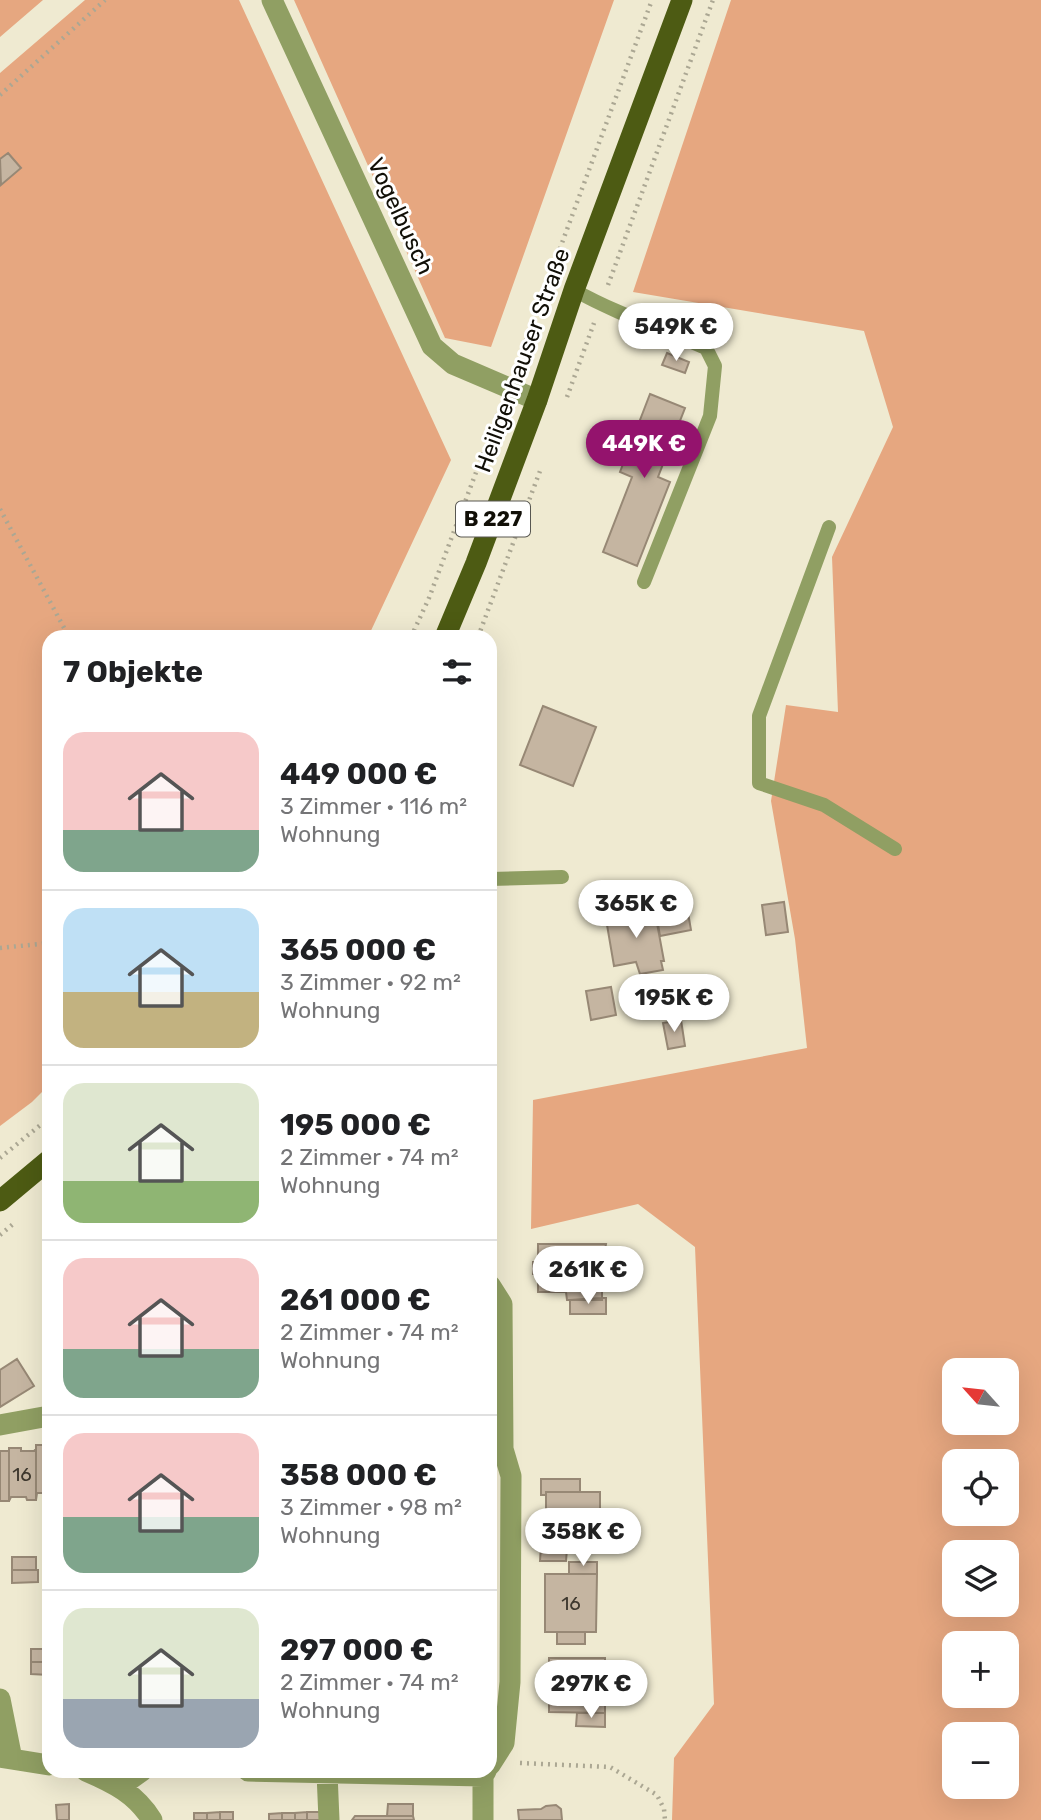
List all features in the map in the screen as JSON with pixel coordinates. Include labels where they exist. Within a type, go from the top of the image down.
[{"type":"main road","name":"Heiligenhauser Straße","points":[[447,630],[477,563],[574,290],[682,0]]},
{"type":"main road","points":[[0,1201],[42,1166]]},
{"type":"street","name":"Vogelbusch","points":[[272,0],[432,346],[453,364],[537,400]]},
{"type":"street","points":[[497,1296],[502,1304],[503,1449],[511,1476],[510,1682],[504,1743],[497,1754]]},
{"type":"street","points":[[0,1424],[42,1417]]},
{"type":"street","points":[[0,1699],[6,1758],[42,1764]]},
{"type":"street","points":[[102,1778],[121,1786],[145,1808],[152,1820]]},
{"type":"street","points":[[121,1786],[132,1778]]},
{"type":"street","points":[[327,1778],[329,1820]]},
{"type":"street","points":[[484,1820],[487,1778]]},
{"type":"lane","points":[[574,290],[601,305],[706,348],[715,366],[709,416],[644,582]]},
{"type":"lane","points":[[829,527],[759,716],[759,783],[824,805],[895,849]]},
{"type":"lane","points":[[497,879],[562,877]]},
{"type":"path","points":[[0,95],[105,0]]},
{"type":"path","points":[[414,630],[429,598],[652,0]]},
{"type":"path","points":[[0,509],[65,630]]},
{"type":"path","points":[[0,948],[42,944]]},
{"type":"path","points":[[0,1158],[42,1124]]},
{"type":"path","points":[[497,1768],[555,1763],[610,1767],[657,1795],[665,1820]]},
{"type":"shaded area","points":[[0,0],[43,0],[0,37]]},
{"type":"shaded area","points":[[85,0],[239,0],[451,460],[371,630],[42,630],[42,1092],[0,1126],[0,73]]},
{"type":"shaded area","points":[[294,0],[614,0],[491,347],[445,338]]},
{"type":"shaded area","points":[[731,0],[1041,0],[1041,1820],[672,1820],[674,1758],[714,1704],[695,1247],[638,1204],[531,1229],[533,1100],[807,1048],[795,939],[771,801],[786,705],[838,712],[832,557],[893,427],[864,331],[633,292]]},
{"type":"building","points":[[8,153],[21,168],[1,185],[0,159]]},
{"type":"building","points":[[667,353],[689,362],[685,373],[662,365]]},
{"type":"building","points":[[650,394],[685,408],[658,477],[670,482],[637,566],[603,552],[632,477],[620,472]]},
{"type":"building","points":[[543,706],[596,727],[573,786],[520,765]]},
{"type":"building","points":[[686,901],[691,930],[660,936],[655,908]]},
{"type":"building","points":[[784,902],[788,932],[766,935],[762,905]]},
{"type":"building","points":[[654,907],[664,961],[661,961],[663,970],[640,974],[636,962],[614,966],[606,919]]},
{"type":"building","points":[[611,987],[616,1015],[591,1020],[586,991]]},
{"type":"building","points":[[681,1020],[685,1046],[668,1049],[663,1023]]},
{"type":"building","points":[[538,1244],[606,1244],[602,1267],[606,1267],[606,1287],[602,1287],[602,1300],[567,1300],[566,1292],[538,1292],[538,1274],[533,1274],[533,1262],[538,1262]]},
{"type":"building","points":[[606,1298],[606,1314],[570,1314],[570,1300]]},
{"type":"building","points":[[17,1359],[34,1386],[0,1407],[0,1370]]},
{"type":"building","points":[[36,1445],[42,1445],[42,1493],[37,1493],[36,1500]]},
{"type":"building","points":[[9,1448],[21,1448],[21,1451],[36,1449],[36,1500],[11,1497],[9,1501]]},
{"type":"building","points":[[0,1451],[9,1451],[9,1501],[0,1501]]},
{"type":"building","points":[[541,1479],[580,1479],[580,1492],[546,1492],[546,1495],[541,1495]]},
{"type":"building","points":[[546,1492],[600,1492],[600,1549],[546,1549]]},
{"type":"building","points":[[541,1545],[545,1545],[546,1549],[567,1549],[566,1561],[540,1561]]},
{"type":"building","points":[[12,1557],[36,1557],[36,1570],[12,1570]]},
{"type":"building","points":[[569,1562],[597,1562],[597,1574],[569,1574]]},
{"type":"building","points":[[12,1570],[38,1570],[38,1582],[12,1583]]},
{"type":"building","points":[[545,1574],[597,1574],[596,1632],[545,1632]]},
{"type":"building","points":[[557,1632],[585,1632],[585,1644],[557,1644]]},
{"type":"building","points":[[31,1649],[42,1649],[42,1662],[31,1662]]},
{"type":"building","points":[[549,1658],[605,1658],[605,1713],[549,1712]]},
{"type":"building","points":[[31,1662],[42,1662],[42,1675],[31,1674]]},
{"type":"building","points":[[577,1713],[605,1713],[605,1727],[576,1726]]},
{"type":"building","points":[[69,1804],[69,1820],[57,1820],[56,1805]]},
{"type":"building","points":[[388,1804],[413,1804],[413,1816],[387,1816]]},
{"type":"building","points":[[556,1805],[561,1809],[562,1820],[519,1820],[518,1810]]},
{"type":"building","points":[[220,1812],[233,1812],[233,1820],[220,1820]]},
{"type":"building","points":[[220,1812],[220,1820],[207,1820],[207,1813]]},
{"type":"building","points":[[307,1812],[307,1820],[295,1820],[295,1813]]},
{"type":"building","points":[[307,1812],[320,1812],[320,1820],[307,1820]]},
{"type":"building","points":[[194,1813],[207,1813],[207,1820],[194,1820]]},
{"type":"building","points":[[282,1813],[282,1820],[269,1820],[269,1814]]},
{"type":"building","points":[[282,1813],[295,1813],[295,1820],[282,1820]]},
{"type":"building","points":[[355,1816],[413,1816],[414,1820],[352,1820]]}]
